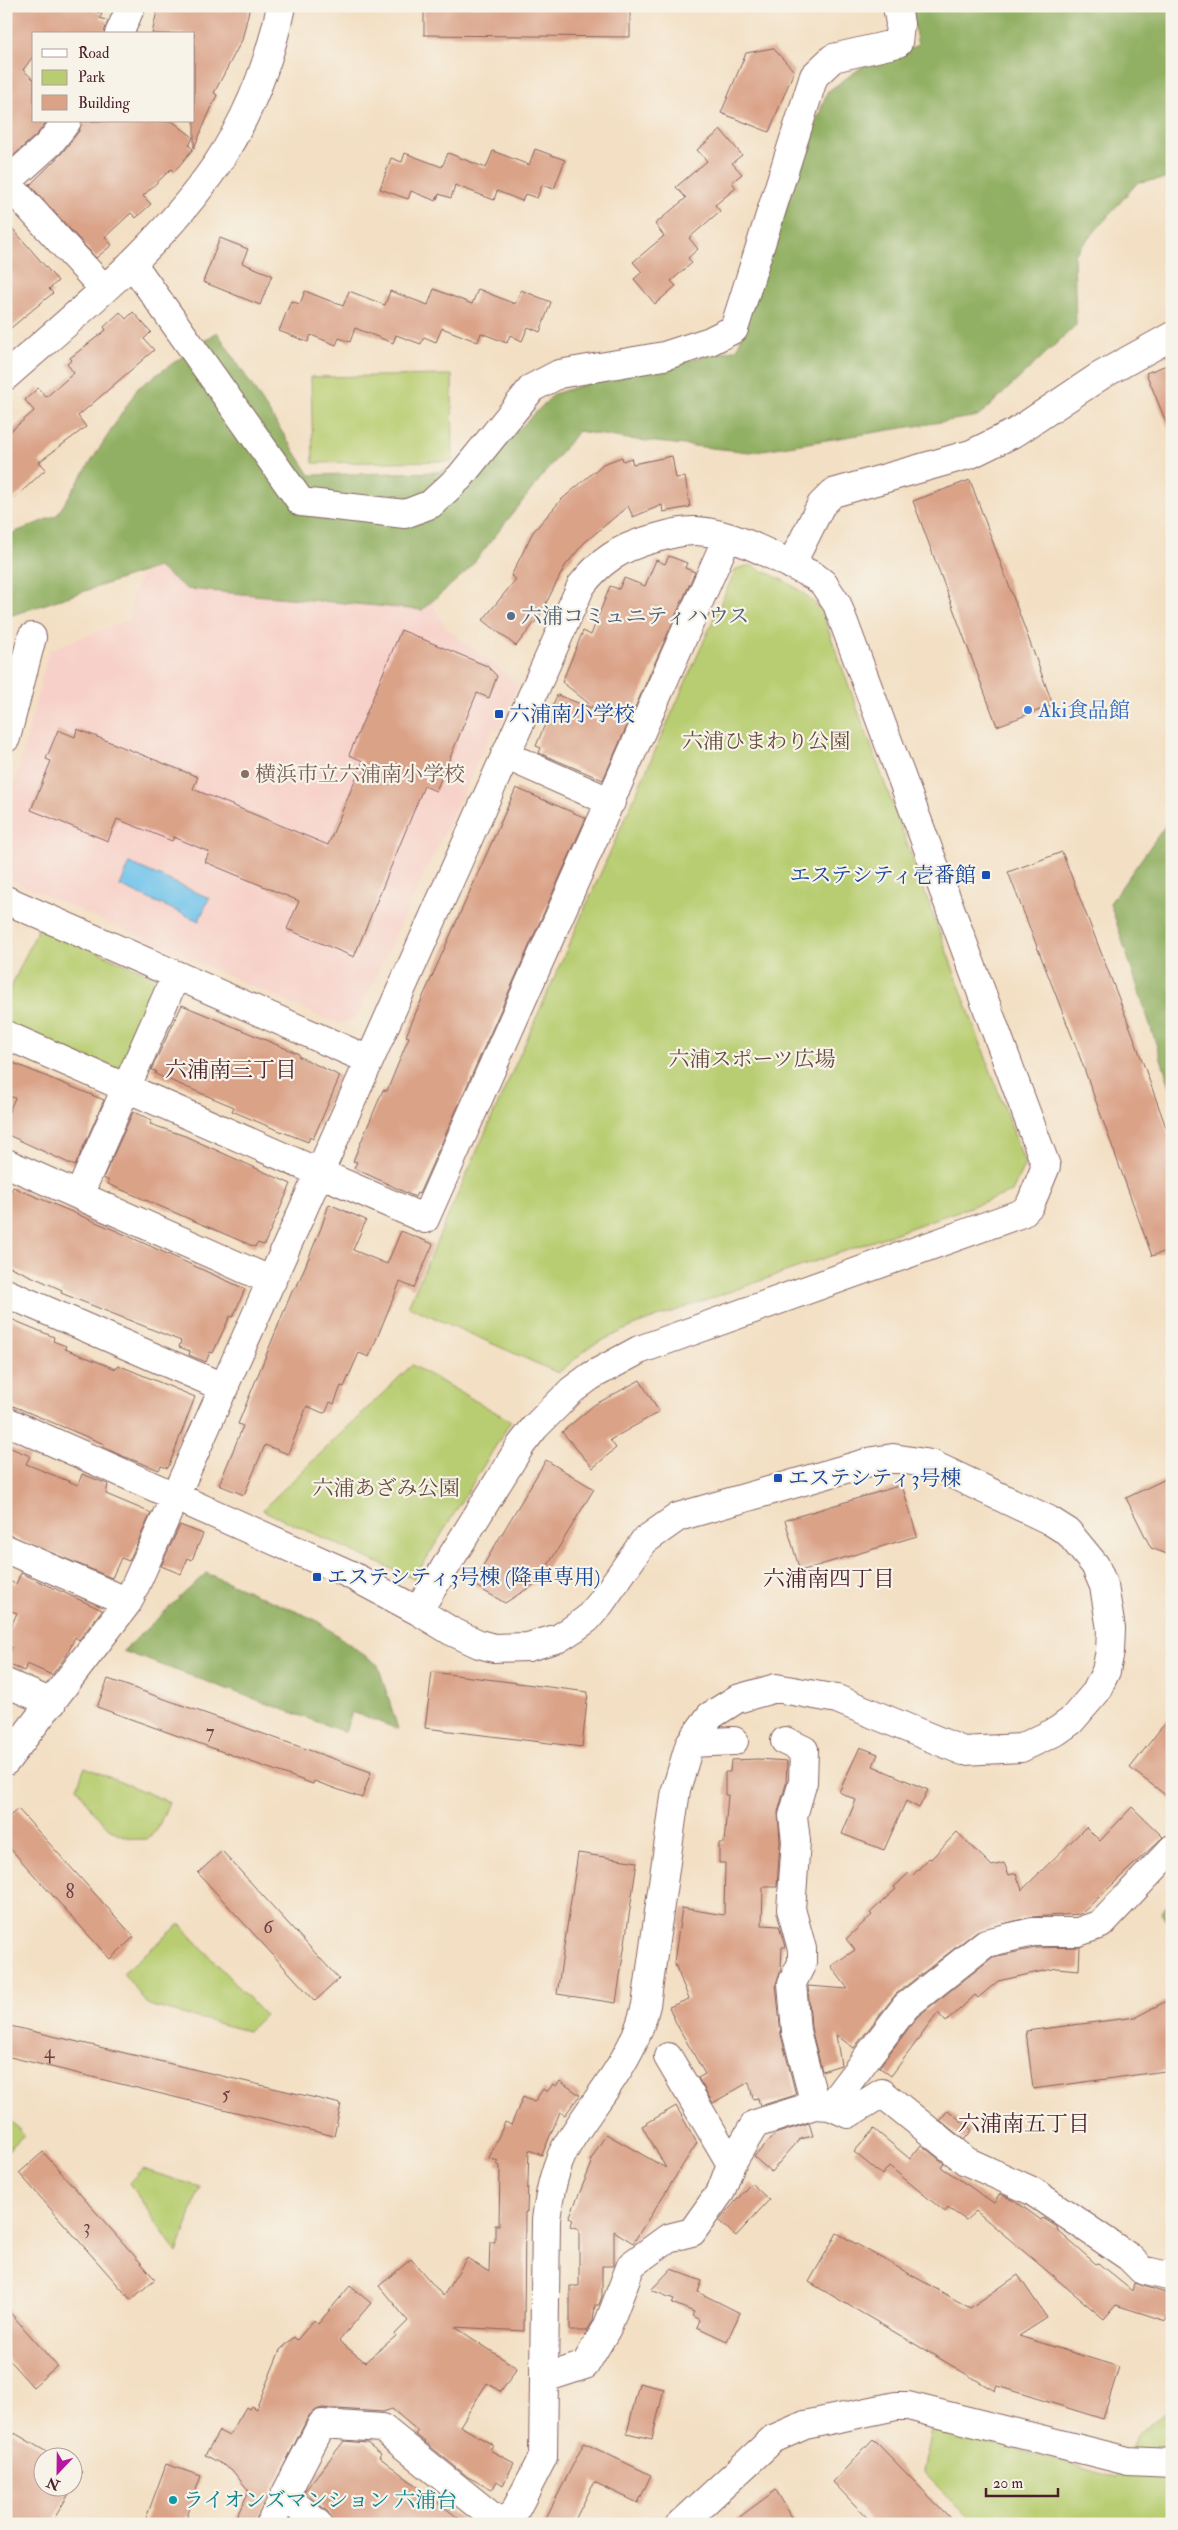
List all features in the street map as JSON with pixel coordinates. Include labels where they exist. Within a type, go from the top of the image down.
[{"type":"street","points":[[119,32],[131,6]]},
{"type":"street","points":[[6,376],[132,263],[176,215],[217,163],[264,69],[281,6]]},
{"type":"street","points":[[132,263],[301,502],[405,514],[431,504],[460,477],[532,388],[559,374],[664,356],[710,341],[734,329],[814,76],[833,58],[898,43],[900,24],[897,6]]},
{"type":"street","points":[[66,122],[49,144],[7,183],[104,289]]},
{"type":"street","points":[[792,565],[820,505],[833,493],[971,454],[1016,432],[1100,376],[1172,336]]},
{"type":"street","points":[[6,1761],[128,1602],[581,586],[599,565],[622,549],[672,534],[698,531],[727,538],[792,565],[824,583],[837,604],[1045,1160],[1045,1170],[1030,1205],[1022,1213],[639,1350],[591,1376],[552,1409],[522,1445],[418,1611]]},
{"type":"street","points":[[6,1035],[425,1219],[727,538]]},
{"type":"street","points":[[6,738],[32,637]]},
{"type":"street","points":[[505,755],[611,802]]},
{"type":"street","points":[[6,900],[369,1060]]},
{"type":"street","points":[[79,1195],[176,976]]},
{"type":"street","points":[[6,1163],[272,1281]]},
{"type":"street","points":[[6,1293],[225,1388]]},
{"type":"street","points":[[6,1421],[349,1574],[451,1631],[479,1644],[510,1648],[543,1643],[559,1638],[587,1619],[644,1541],[678,1518],[873,1461],[893,1458],[931,1464],[1050,1520],[1068,1532],[1082,1548],[1095,1565],[1104,1586],[1111,1630],[1110,1651],[1106,1671],[1096,1692],[1071,1720],[1057,1731],[1021,1748],[963,1751],[838,1699],[776,1688],[737,1698],[710,1716],[690,1743],[676,1790],[646,2005],[641,2026],[630,2052],[618,2072],[566,2148],[549,2197],[546,2220],[543,2457],[514,2513],[499,2523],[382,2428],[322,2424],[270,2524]]},
{"type":"street","points":[[6,1549],[128,1602]]},
{"type":"street","points":[[6,1683],[52,1703]]},
{"type":"street","points":[[690,1743],[734,1741]]},
{"type":"street","points":[[785,1742],[804,1750],[804,1782],[793,1816],[796,1842],[791,1909],[802,1949],[802,1963],[792,1983],[796,2031],[822,2105]]},
{"type":"street","points":[[545,2378],[585,2364],[607,2328],[631,2265],[668,2238],[692,2232],[720,2192],[731,2164],[755,2124],[822,2105],[906,2006],[986,1943],[1033,1932],[1078,1932],[1101,1924],[1172,1849]]},
{"type":"street","points":[[668,2057],[731,2164]]},
{"type":"street","points":[[822,2105],[848,2114],[882,2092],[966,2161],[1032,2190],[1129,2257],[1142,2270],[1172,2277]]},
{"type":"street","points":[[681,2524],[773,2439],[805,2425],[896,2406],[908,2406],[1128,2462],[1172,2463]]},
{"type":"street","points":[[285,2496],[318,2524]]},
{"type":"shaded area","name":"横浜市立六浦南小学校","points":[[149,559],[417,576],[446,628],[518,683],[499,731],[493,729],[356,1019],[338,1024],[6,878],[6,818],[49,650],[130,619],[131,598]]},
{"type":"green space","points":[[910,6],[1172,6],[1172,178],[1138,182],[1074,255],[1076,325],[979,416],[750,452],[628,439],[578,431],[468,570],[422,610],[187,589],[158,567],[6,617],[6,536],[57,515],[138,388],[217,332],[310,475],[436,472],[483,465],[554,394],[583,385],[737,349],[827,92],[862,67],[918,45]]},
{"type":"green space","points":[[452,375],[453,461],[313,463],[311,377]]},
{"type":"green space","name":"六浦スポーツ広場","points":[[750,565],[799,590],[822,613],[1025,1164],[1012,1192],[635,1325],[591,1346],[558,1373],[408,1306],[736,569]]},
{"type":"green space","points":[[1172,816],[1172,1092],[1110,903]]},
{"type":"green space","points":[[39,927],[168,982],[128,1077],[6,1024],[6,998]]},
{"type":"green space","name":"六浦あざみ公園","points":[[412,1365],[511,1421],[414,1579],[262,1510]]},
{"type":"green space","points":[[206,1573],[316,1620],[378,1665],[398,1729],[352,1712],[345,1732],[123,1651]]},
{"type":"green space","points":[[85,1767],[169,1802],[157,1830],[147,1839],[134,1839],[123,1836],[105,1824],[90,1807],[77,1787]]},
{"type":"green space","points":[[1172,1900],[1172,1930],[1161,1912]]},
{"type":"green space","points":[[180,1924],[264,2015],[248,2031],[148,2005],[123,1973]]},
{"type":"green space","points":[[6,2116],[24,2135],[6,2152]]},
{"type":"green space","points":[[142,2169],[200,2187],[177,2253],[129,2183]]},
{"type":"green space","points":[[1172,2407],[1172,2524],[975,2524],[923,2472],[931,2429],[1002,2445],[1116,2478],[1138,2434]]},
{"type":"water","points":[[130,863],[209,898],[199,921],[120,886]]},
{"type":"building","points":[[6,6],[84,6],[102,14],[100,18],[108,21],[105,32],[32,32],[32,58],[23,70],[32,78],[32,122],[46,122],[38,133],[11,158],[6,153]]},
{"type":"building","points":[[158,6],[250,6],[242,40],[214,93],[217,95],[194,148],[195,32],[152,32]]},
{"type":"building","points":[[424,6],[630,6],[630,37],[424,35]]},
{"type":"building","points":[[773,48],[794,71],[769,132],[721,113],[746,53]]},
{"type":"building","points":[[82,122],[173,122],[193,137],[189,146],[193,149],[174,172],[171,169],[143,196],[151,204],[136,218],[131,213],[105,237],[112,245],[96,258],[30,185],[61,154],[79,131]]},
{"type":"building","points":[[721,130],[742,155],[732,163],[742,174],[732,182],[736,188],[715,205],[720,211],[689,238],[698,249],[688,258],[692,263],[671,281],[676,286],[655,304],[634,279],[642,272],[633,262],[664,236],[655,224],[686,198],[676,187],[707,161],[697,150]]},
{"type":"building","points":[[535,149],[565,160],[554,189],[542,185],[537,198],[525,194],[522,201],[497,191],[494,200],[455,185],[451,198],[439,194],[436,201],[411,191],[408,199],[380,189],[391,158],[402,162],[405,153],[442,167],[448,153],[486,168],[493,151],[529,165]]},
{"type":"building","points":[[6,221],[58,281],[49,289],[53,293],[6,332]]},
{"type":"building","points":[[220,238],[248,249],[242,263],[272,275],[260,305],[203,282]]},
{"type":"building","points":[[434,289],[472,304],[478,289],[515,304],[521,290],[551,302],[540,332],[528,327],[522,341],[510,335],[507,343],[481,333],[478,342],[442,328],[436,342],[424,337],[421,344],[396,335],[393,343],[355,328],[350,342],[339,338],[336,345],[311,335],[308,342],[279,331],[291,301],[300,304],[305,291],[343,306],[349,291],[385,305],[390,291],[428,305]]},
{"type":"building","points":[[120,312],[126,319],[133,312],[151,332],[144,339],[154,350],[78,416],[86,427],[39,462],[46,469],[6,506],[6,435],[34,411],[25,400],[38,388],[46,397],[74,373],[67,364],[72,360],[70,358],[106,330],[104,327]]},
{"type":"building","points":[[1172,363],[1172,434],[1171,434],[1146,373]]},
{"type":"building","points":[[672,456],[676,478],[685,477],[690,507],[663,512],[662,505],[633,517],[628,506],[584,543],[565,566],[539,617],[516,646],[483,620],[516,579],[511,576],[533,532],[561,500],[603,464],[622,457],[623,461],[631,458],[633,464]]},
{"type":"building","points":[[970,480],[1053,705],[997,726],[913,501]]},
{"type":"building","points":[[669,556],[687,563],[685,568],[695,572],[603,780],[539,753],[541,748],[536,746],[557,695],[597,710],[562,682],[583,631],[591,635],[610,586],[619,589],[624,578],[645,586],[656,560],[665,564]]},
{"type":"building","points":[[401,630],[487,666],[497,676],[489,698],[477,693],[436,791],[424,786],[354,957],[287,929],[299,901],[205,862],[209,852],[174,837],[172,841],[117,819],[108,841],[31,810],[51,761],[46,759],[58,730],[75,737],[77,729],[198,777],[193,789],[328,845],[363,761],[349,755]]},
{"type":"building","points":[[516,788],[586,818],[419,1194],[417,1193],[415,1197],[354,1168],[357,1162],[353,1161],[383,1090],[387,1091],[409,1037],[406,1036],[417,1010]]},
{"type":"building","points":[[1062,852],[1133,1035],[1172,1144],[1172,1249],[1152,1256],[1078,1052],[1008,872]]},
{"type":"building","points":[[182,1005],[299,1054],[298,1056],[340,1076],[313,1139],[310,1137],[308,1142],[232,1111],[234,1107],[155,1074],[156,1071],[151,1070]]},
{"type":"building","points":[[6,1060],[104,1100],[75,1166],[6,1134],[6,1118],[15,1098],[6,1095]]},
{"type":"building","points":[[133,1112],[152,1120],[150,1124],[185,1136],[291,1184],[264,1245],[257,1243],[255,1247],[108,1184],[109,1181],[103,1178]]},
{"type":"building","points":[[13,1187],[245,1289],[233,1317],[230,1316],[213,1353],[210,1352],[206,1362],[189,1355],[190,1351],[179,1347],[181,1341],[61,1293],[62,1290],[6,1265],[6,1189],[11,1191]]},
{"type":"building","points":[[329,1204],[366,1220],[353,1250],[387,1264],[401,1231],[433,1244],[414,1288],[400,1282],[369,1357],[359,1353],[344,1387],[341,1386],[334,1404],[330,1402],[326,1412],[323,1413],[307,1406],[288,1454],[265,1445],[244,1495],[219,1485],[243,1426],[238,1424],[293,1289],[297,1286],[321,1228]]},
{"type":"building","points":[[6,1317],[54,1337],[53,1341],[66,1346],[65,1349],[116,1369],[118,1365],[195,1397],[168,1468],[161,1466],[159,1470],[120,1455],[103,1447],[104,1444],[6,1403]]},
{"type":"building","points":[[640,1380],[659,1412],[610,1440],[616,1448],[593,1468],[562,1432],[594,1405]]},
{"type":"building","points":[[6,1446],[30,1456],[26,1464],[78,1485],[82,1474],[108,1484],[106,1494],[151,1513],[129,1561],[121,1558],[112,1578],[6,1534]]},
{"type":"building","points":[[546,1460],[594,1489],[538,1582],[505,1603],[472,1584]]},
{"type":"building","points":[[1172,1476],[1172,1556],[1151,1548],[1126,1498]]},
{"type":"building","points":[[902,1485],[917,1536],[800,1571],[785,1520]]},
{"type":"building","points":[[180,1525],[203,1534],[192,1560],[188,1558],[181,1574],[161,1566]]},
{"type":"building","points":[[21,1573],[102,1610],[79,1640],[75,1637],[67,1655],[52,1675],[27,1664],[24,1671],[6,1663],[12,1647],[6,1644],[6,1638],[17,1613],[6,1609],[6,1580],[16,1584]]},
{"type":"building","points":[[432,1672],[588,1692],[582,1747],[425,1728]]},
{"type":"building","points":[[108,1679],[371,1772],[362,1798],[314,1781],[313,1784],[97,1707]]},
{"type":"building","points":[[1172,1714],[1172,1800],[1130,1768]]},
{"type":"building","points":[[860,1747],[878,1754],[873,1766],[928,1790],[919,1808],[906,1801],[884,1850],[842,1834],[856,1800],[839,1792]]},
{"type":"building","points":[[731,1760],[787,1761],[786,1784],[778,1812],[780,1841],[777,1887],[763,1887],[762,1925],[779,1926],[785,1947],[782,1947],[781,1969],[776,1984],[781,2035],[796,2095],[760,2106],[758,2098],[753,2099],[749,2082],[713,2103],[698,2078],[705,2074],[669,2007],[689,1999],[674,1962],[682,1908],[724,1915],[725,1863],[719,1863],[719,1843],[724,1843],[728,1795],[725,1795],[725,1772],[730,1772]]},
{"type":"building","points":[[1132,1807],[1163,1837],[1081,1914],[1030,1917],[977,1931],[896,1994],[854,2048],[836,2035],[841,2065],[822,2071],[811,2028],[808,1986],[848,1989],[831,1966],[855,1950],[846,1939],[872,1915],[870,1913],[896,1889],[894,1887],[910,1872],[913,1875],[957,1832],[992,1866],[1004,1863],[1009,1875],[1016,1873],[1022,1890],[1086,1827],[1100,1841]]},
{"type":"building","points":[[18,1809],[134,1937],[110,1959],[6,1844],[6,1819]]},
{"type":"building","points":[[222,1851],[339,1979],[315,2001],[198,1873]]},
{"type":"building","points":[[578,1853],[637,1862],[616,2003],[557,1994]]},
{"type":"building","points":[[1080,1947],[1079,1970],[1057,1968],[998,1981],[978,1998],[975,1995],[946,2022],[938,2013],[891,2076],[879,2067],[917,2017],[993,1957],[1035,1948]]},
{"type":"building","points":[[1172,1998],[1172,2061],[1166,2064],[1165,2071],[1033,2089],[1026,2031],[1136,2017]]},
{"type":"building","points":[[6,2025],[341,2104],[334,2136],[6,2056]]},
{"type":"building","points":[[560,2081],[580,2095],[565,2115],[560,2112],[542,2155],[529,2150],[527,2212],[525,2212],[524,2331],[455,2327],[517,2368],[501,2392],[487,2383],[460,2426],[493,2445],[490,2450],[514,2463],[503,2485],[497,2481],[492,2490],[468,2477],[415,2434],[418,2431],[392,2409],[383,2412],[322,2408],[314,2411],[308,2417],[255,2524],[233,2524],[249,2491],[231,2469],[205,2455],[219,2431],[229,2436],[246,2407],[249,2409],[251,2406],[256,2409],[280,2350],[294,2337],[297,2340],[314,2320],[318,2324],[350,2286],[371,2303],[339,2341],[365,2362],[396,2336],[395,2334],[408,2321],[379,2286],[411,2259],[443,2296],[467,2258],[489,2272],[490,2242],[495,2242],[495,2225],[499,2225],[500,2166],[496,2164],[498,2161],[489,2158],[505,2122],[511,2125],[523,2097],[534,2102],[543,2089],[547,2092],[553,2084],[556,2086]]},
{"type":"building","points":[[676,2106],[697,2143],[633,2243],[614,2231],[614,2266],[602,2266],[602,2296],[599,2305],[595,2305],[593,2321],[587,2331],[570,2331],[570,2286],[579,2286],[579,2229],[570,2226],[573,2220],[569,2218],[592,2163],[590,2161],[606,2134],[666,2168],[642,2126]]},
{"type":"building","points":[[948,2110],[972,2130],[964,2140],[940,2120]]},
{"type":"building","points":[[809,2123],[813,2136],[800,2139],[771,2172],[754,2157],[775,2134]]},
{"type":"building","points":[[874,2129],[910,2159],[921,2145],[944,2163],[941,2167],[994,2203],[1000,2194],[1015,2201],[1041,2220],[1043,2218],[1057,2227],[1058,2231],[1096,2264],[1098,2263],[1132,2291],[1134,2283],[1172,2295],[1166,2321],[1116,2305],[1104,2319],[976,2211],[966,2220],[948,2208],[945,2212],[889,2166],[882,2175],[854,2152]]},
{"type":"building","points":[[43,2152],[155,2279],[131,2300],[19,2173]]},
{"type":"building","points":[[751,2183],[769,2200],[736,2236],[719,2221]]},
{"type":"building","points":[[837,2233],[970,2308],[1018,2275],[1047,2318],[1019,2336],[1119,2367],[1103,2419],[997,2386],[995,2391],[809,2282]]},
{"type":"building","points":[[671,2269],[702,2281],[698,2292],[740,2313],[727,2341],[697,2327],[700,2320],[692,2316],[694,2312],[672,2303],[674,2299],[651,2290]]},
{"type":"building","points":[[6,2308],[57,2366],[33,2387],[6,2357]]},
{"type":"building","points":[[639,2383],[664,2389],[652,2439],[627,2433]]},
{"type":"building","points":[[6,2428],[40,2448],[32,2448],[32,2498],[66,2498],[51,2524],[6,2524]]},
{"type":"building","points":[[873,2439],[956,2524],[873,2524],[833,2482]]},
{"type":"building","points":[[344,2441],[367,2443],[381,2454],[379,2457],[466,2524],[333,2524],[328,2512],[304,2492]]},
{"type":"building","points":[[584,2443],[651,2475],[638,2503],[594,2482],[573,2524],[543,2524]]},
{"type":"building","name":"ライオンズマンション 六浦台","points":[[166,2464],[201,2476],[184,2524],[144,2524]]},
{"type":"building","points":[[776,2490],[796,2524],[730,2524]]},
{"type":"place","name":"六浦コミュニティハウス","points":[[511,616]]},
{"type":"place","name":"Aki食品館","points":[[1028,710]]},
{"type":"place","name":"六浦南小学校","points":[[499,714]]},
{"type":"place","name":"横浜市立六浦南小学校","points":[[245,774]]},
{"type":"place","name":"エステシティ壱番館","points":[[986,875]]},
{"type":"place","name":"エステシティ3号棟","points":[[778,1478]]},
{"type":"place","name":"エステシティ3号棟 (降車専用)","points":[[317,1577]]},
{"type":"place","name":"ライオンズマンション 六浦台","points":[[173,2500]]},
{"type":"district","name":"六浦南三丁目","points":[[231,1069]]},
{"type":"district","name":"六浦南四丁目","points":[[829,1578]]},
{"type":"district","name":"六浦南五丁目","points":[[1024,2123]]},
{"type":"park label","name":"六浦ひまわり公園","points":[[766,741]]}]
